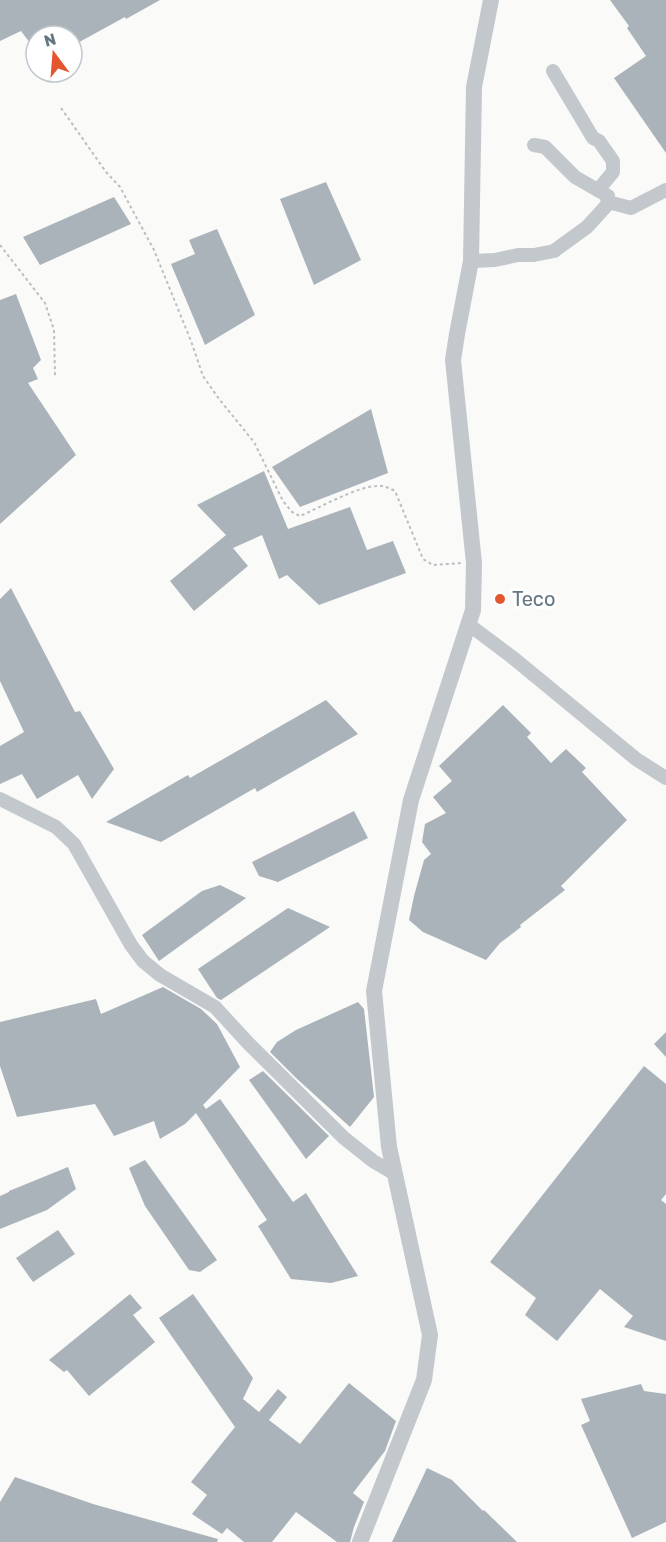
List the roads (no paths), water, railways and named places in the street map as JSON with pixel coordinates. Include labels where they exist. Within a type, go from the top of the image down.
[{"type":"street","points":[[360,1542],[424,1380],[430,1335],[389,1148],[374,990],[411,800],[473,610],[474,563],[453,360],[471,261],[474,87],[491,0]]},
{"type":"street","points":[[553,71],[592,138],[599,141],[613,161],[613,172],[597,190]]},
{"type":"street","points":[[471,261],[495,260],[554,251],[587,227],[607,205],[608,196],[575,177],[545,147],[534,145]]},
{"type":"street","points":[[608,202],[631,208],[666,190]]},
{"type":"street","points":[[468,624],[512,657],[636,759],[666,778]]},
{"type":"street","points":[[0,799],[56,827],[74,844],[131,945],[143,961],[160,975],[214,1007],[344,1138],[373,1161],[395,1174]]},
{"type":"place","name":"Teco","points":[[500,599]]}]
